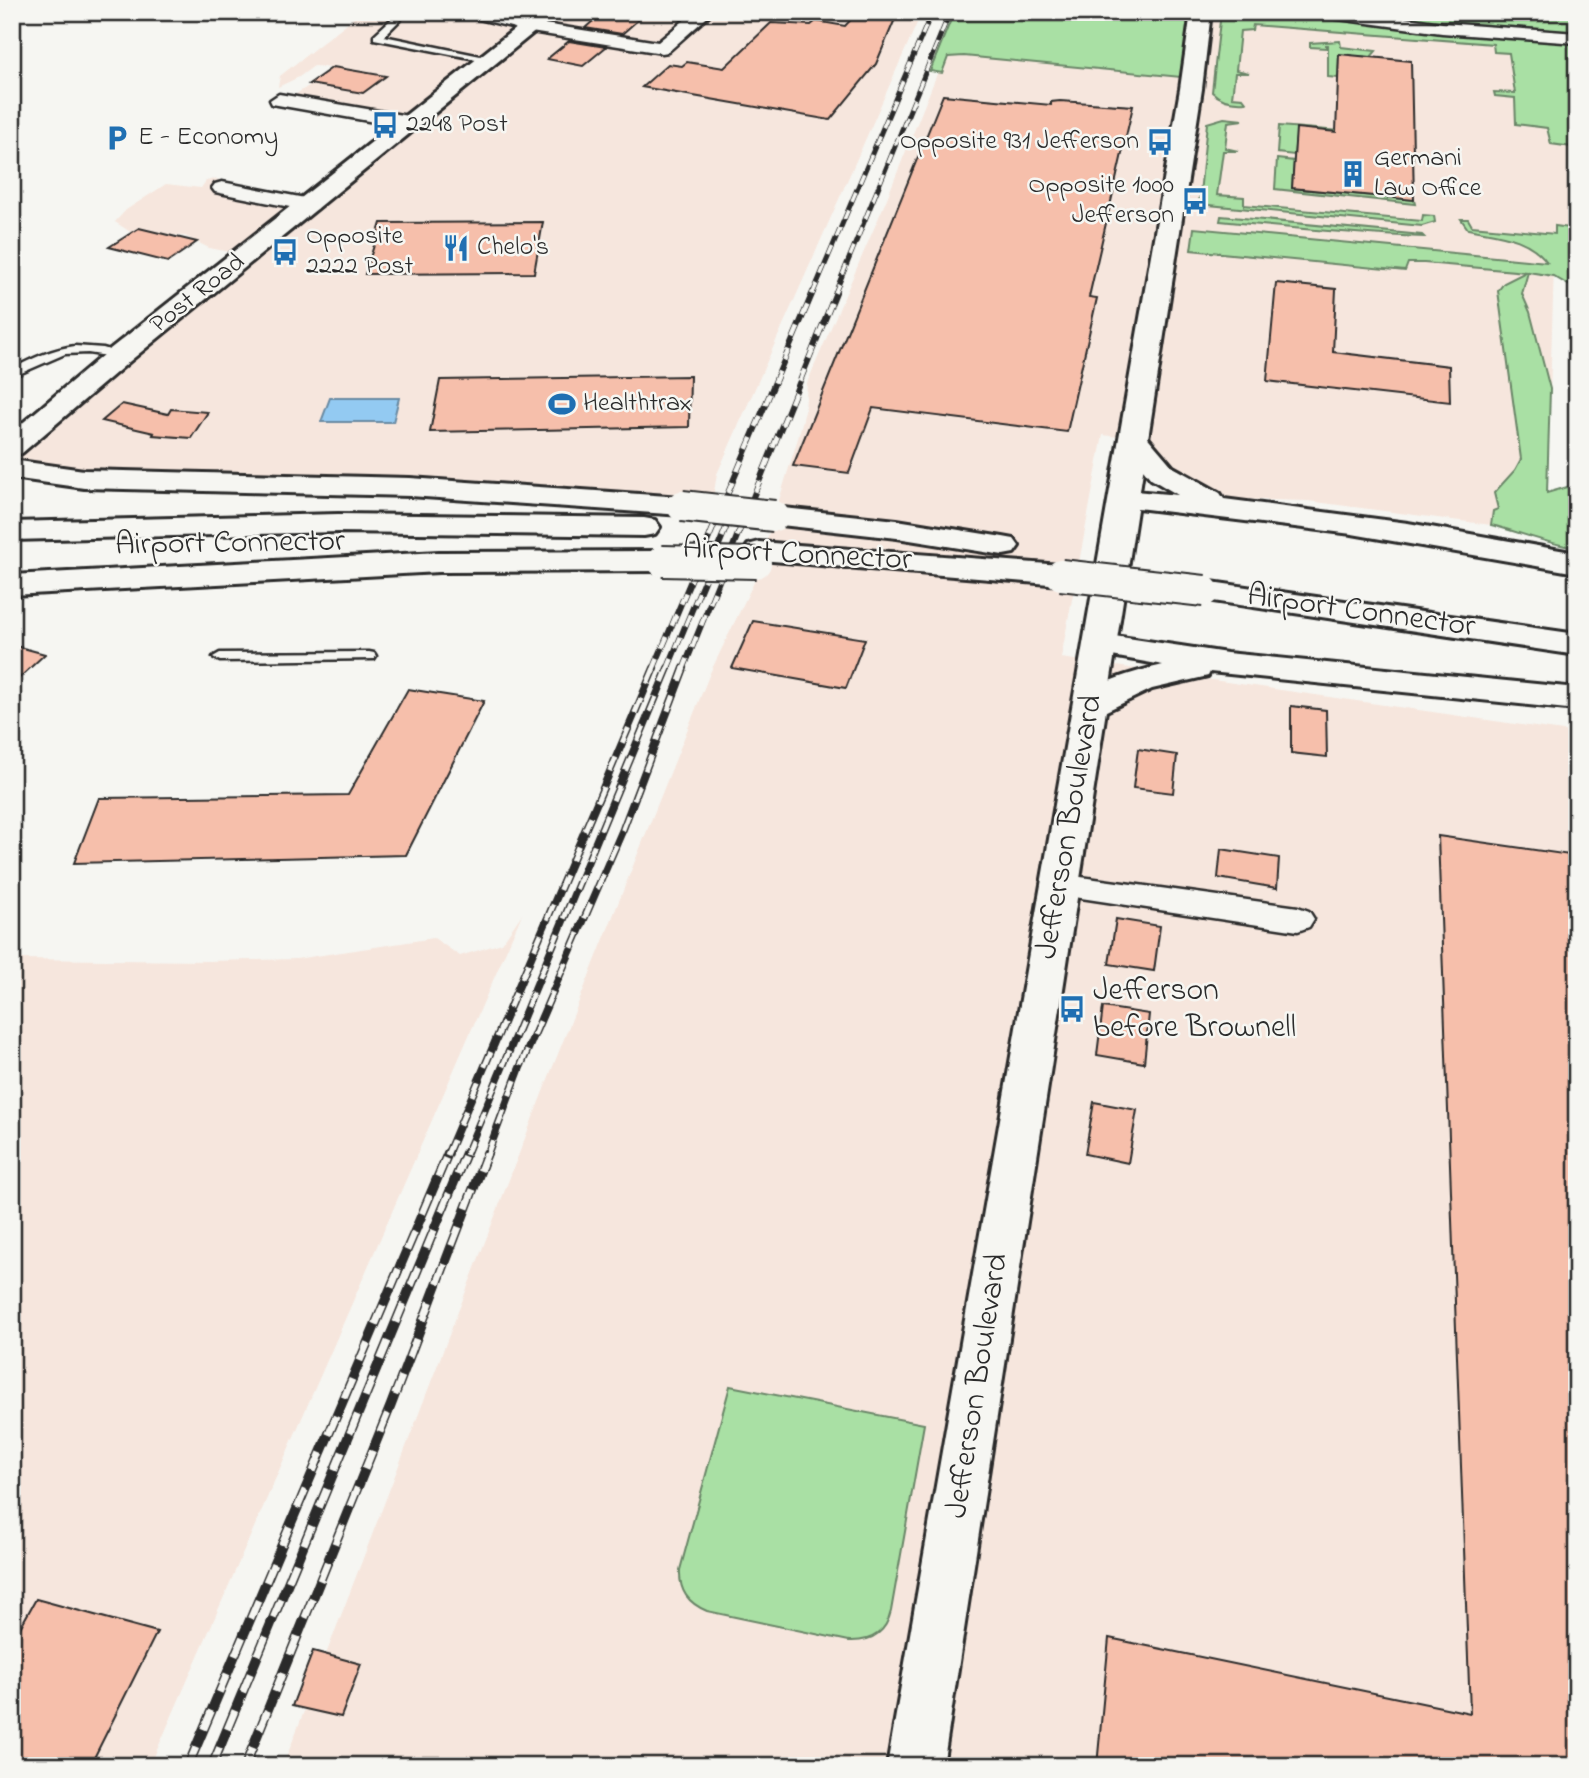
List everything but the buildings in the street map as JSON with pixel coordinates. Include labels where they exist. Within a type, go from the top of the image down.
[{"type":"main road","name":"Post Road","points":[[12,447],[120,355],[549,12]]},
{"type":"main road","name":"Jefferson Boulevard","points":[[915,1766],[1059,885],[1101,645],[1191,89],[1201,12]]},
{"type":"main road","points":[[1134,439],[1156,468],[1171,481],[1204,498],[1237,509]]},
{"type":"main road","points":[[12,469],[84,479],[384,485],[673,536],[765,541]]},
{"type":"main road","points":[[1124,499],[1237,509],[1400,530],[1577,563]]},
{"type":"main road","name":"Airport Connector","points":[[12,531],[338,523],[673,536]]},
{"type":"main road","points":[[12,585],[466,561],[673,536],[765,541]]},
{"type":"main road","name":"Airport Connector","points":[[12,550],[237,542],[673,536]]},
{"type":"main road","name":"Airport Connector","points":[[765,541],[907,562],[1057,561]]},
{"type":"main road","name":"Airport Connector","points":[[765,541],[1057,561],[1206,581],[1413,619],[1577,645]]},
{"type":"main road","name":"Airport Connector","points":[[1206,581],[1371,592],[1577,623]]},
{"type":"main road","points":[[1101,645],[1227,664],[1577,699]]},
{"type":"main road","points":[[1090,705],[1125,686],[1157,675],[1227,664]]},
{"type":"street","points":[[473,12],[531,27],[662,48],[705,12]]},
{"type":"street","points":[[1323,12],[1442,28],[1577,38]]},
{"type":"street","points":[[279,100],[414,122]]},
{"type":"street","points":[[222,188],[310,205]]},
{"type":"street","points":[[1059,885],[1298,919]]},
{"type":"lane","points":[[404,12],[377,37],[491,59]]},
{"type":"lane","points":[[12,374],[63,350],[79,347],[120,355]]},
{"type":"lane","points":[[220,657],[369,656]]},
{"type":"shaded area","points":[[361,12],[922,12],[717,474],[712,504],[84,477],[12,463],[12,441],[241,254],[209,248],[185,236],[132,233],[115,222],[126,210],[166,184],[201,188],[206,181],[215,179],[315,199],[411,124],[290,98],[324,76],[330,68],[314,66],[278,87],[280,76]]},
{"type":"shaded area","points":[[962,12],[1221,12],[1218,23],[1494,44],[1509,53],[1515,94],[1548,128],[1572,147],[1577,168],[1577,249],[1554,265],[1547,494],[1494,493],[1499,509],[1493,511],[1491,525],[1308,501],[1232,499],[1233,502],[1194,488],[1142,440],[1103,435],[1061,658],[1577,733],[1577,1766],[283,1766],[542,1094],[710,673],[754,582],[799,435],[805,411],[807,383],[885,203]]},
{"type":"shaded area","points":[[522,914],[150,1766],[12,1766],[12,959],[296,959],[434,938],[460,956],[502,943]]},
{"type":"green space","points":[[954,12],[1201,12],[1191,78],[964,56],[948,57],[942,73],[930,71]]},
{"type":"green space","points":[[1221,12],[1577,12],[1577,168],[1572,147],[1551,144],[1547,128],[1516,124],[1515,98],[1495,96],[1494,92],[1515,93],[1509,53],[1494,52],[1493,44],[1253,25],[1252,30],[1240,31],[1236,70],[1249,73],[1235,73],[1232,97],[1243,98],[1246,102],[1236,102],[1223,99],[1212,92]]},
{"type":"green space","points":[[1340,41],[1341,47],[1376,51],[1371,57],[1339,55],[1338,78],[1328,77],[1328,45],[1326,48],[1310,47],[1310,43]]},
{"type":"green space","points":[[1224,118],[1243,120],[1228,122],[1225,148],[1238,151],[1223,151],[1217,195],[1244,197],[1244,205],[1422,221],[1423,215],[1434,216],[1435,222],[1422,226],[1199,204],[1207,123]]},
{"type":"green space","points":[[1279,126],[1413,137],[1297,128],[1294,155],[1277,153]]},
{"type":"green space","points":[[1277,159],[1294,161],[1292,188],[1414,200],[1415,204],[1275,189]]},
{"type":"green space","points":[[1221,216],[1422,235],[1424,237],[1220,221]]},
{"type":"green space","points":[[1461,219],[1468,219],[1472,226],[1555,234],[1555,226],[1577,229],[1577,290],[1553,276],[1528,272],[1522,294],[1530,312],[1550,389],[1547,493],[1577,484],[1577,548],[1491,525],[1493,511],[1498,509],[1494,493],[1515,470],[1521,459],[1498,291],[1504,283],[1526,272],[1424,263],[1408,263],[1405,271],[1191,250],[1194,228],[1547,262],[1539,253],[1521,242],[1468,229]]},
{"type":"green space","points":[[730,1386],[924,1424],[891,1611],[886,1625],[877,1635],[865,1640],[849,1641],[707,1611],[690,1600],[683,1590],[680,1570]]},
{"type":"water","points":[[330,398],[399,398],[393,422],[321,422]]},
{"type":"railway","points":[[813,293],[932,12]]},
{"type":"railway","points":[[835,293],[950,12]]},
{"type":"railway","points":[[653,670],[813,292]]},
{"type":"railway","points":[[683,670],[836,292]]},
{"type":"railway","points":[[667,670],[726,528]]},
{"type":"railway","points":[[447,1155],[654,668]]},
{"type":"railway","points":[[466,1155],[668,668]]},
{"type":"railway","points":[[487,1155],[519,1070],[623,829],[684,668]]},
{"type":"railway","points":[[188,1766],[448,1153]]},
{"type":"railway","points":[[212,1766],[466,1153]]},
{"type":"railway","points":[[245,1766],[391,1405],[487,1153]]},
{"type":"place","name":"2248 Post","points":[[385,125]]},
{"type":"place","name":"E - Economy","points":[[117,138]]},
{"type":"place","name":"Opposite 931 Jefferson","points":[[1160,142]]},
{"type":"place","name":"Germani Law Office","points":[[1353,174]]},
{"type":"place","name":"Opposite 1000 Jefferson","points":[[1195,201]]},
{"type":"place","name":"Chelo's","points":[[456,248]]},
{"type":"place","name":"Opposite 2222 Post","points":[[285,252]]},
{"type":"place","name":"Healthtrax","points":[[562,404]]},
{"type":"place","name":"Jefferson before Brownell","points":[[1072,1009]]}]
